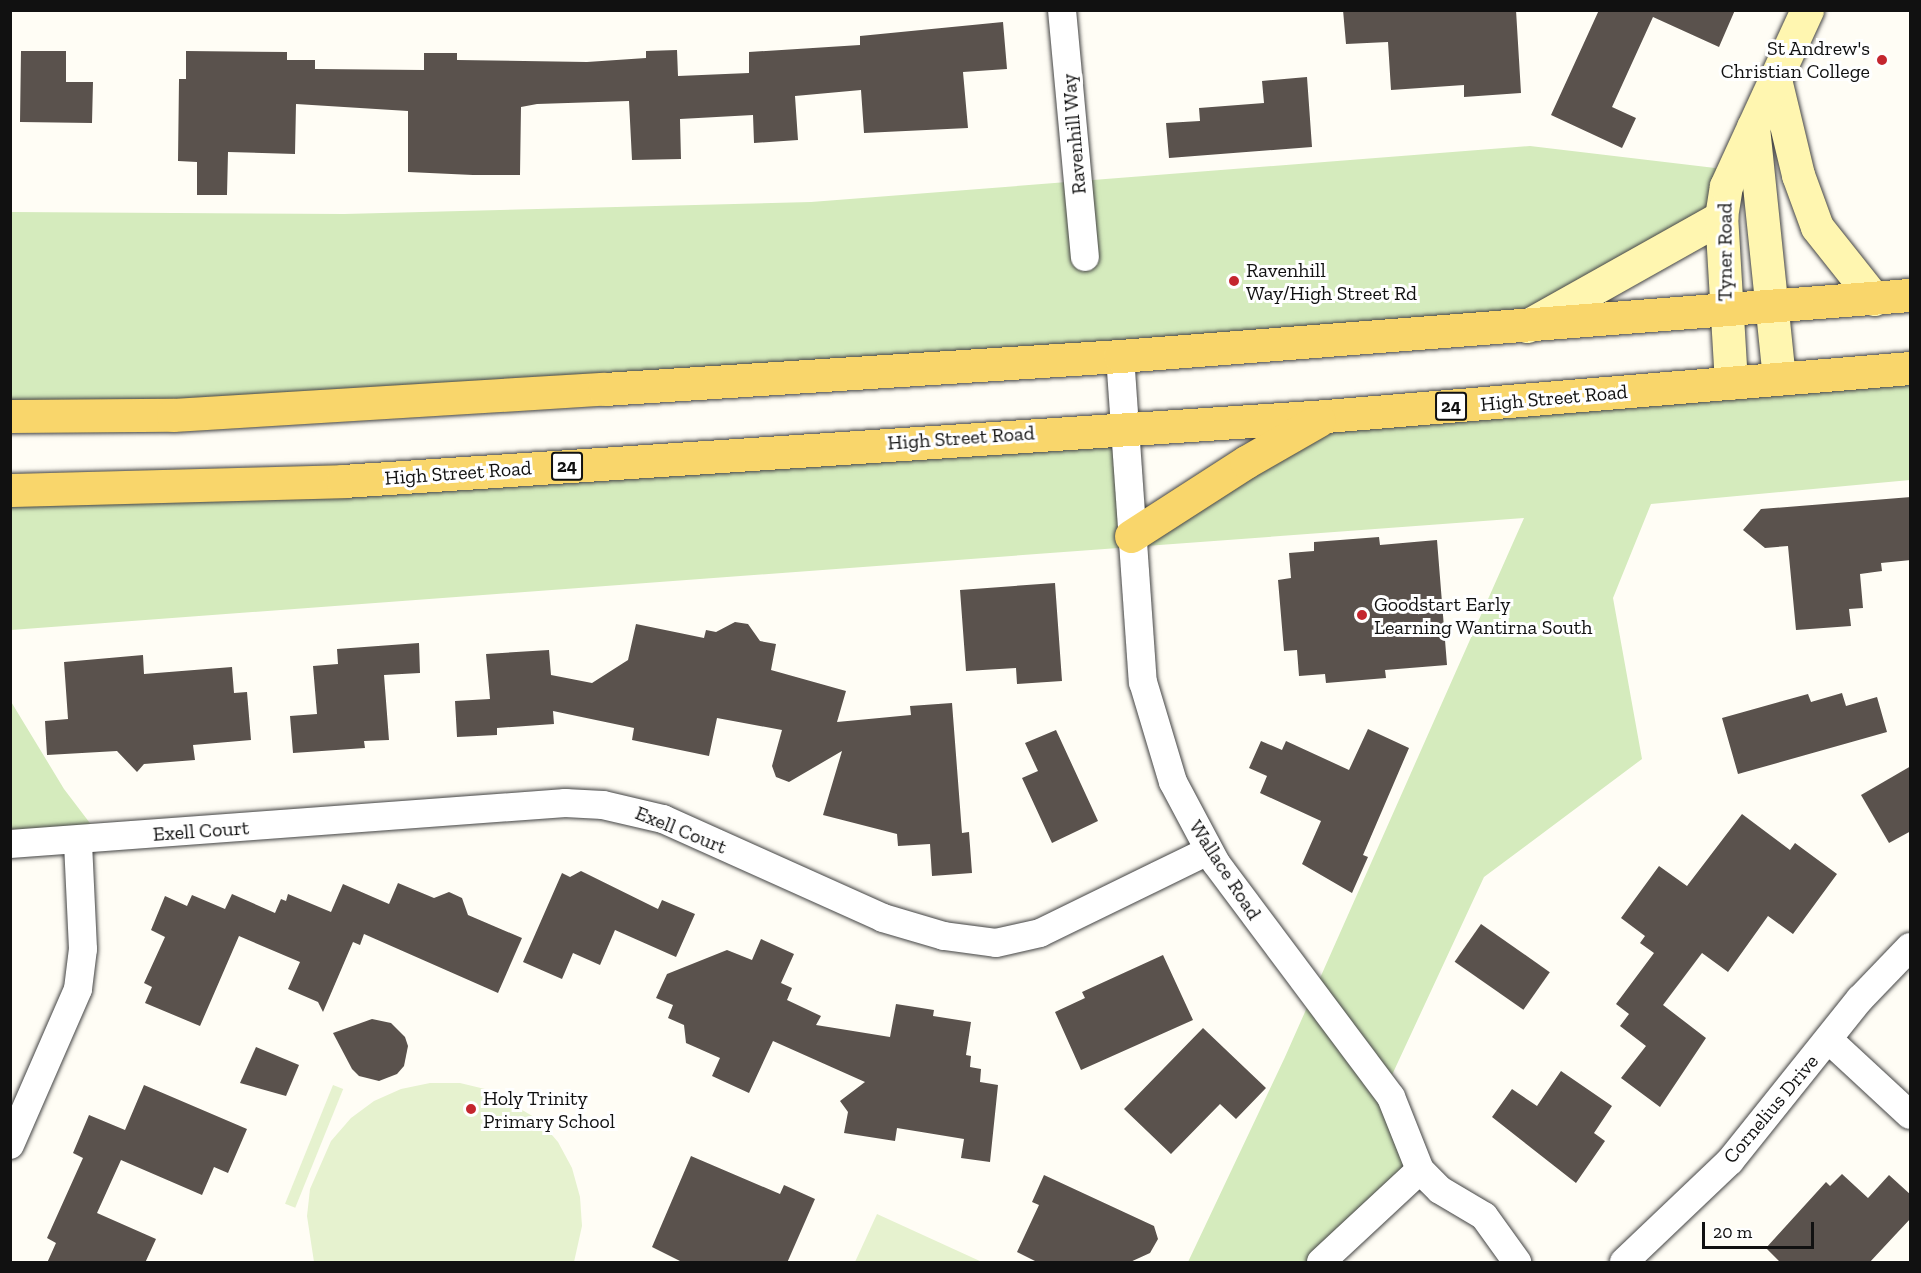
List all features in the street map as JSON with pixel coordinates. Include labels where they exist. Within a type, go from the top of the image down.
[{"type":"main road","name":"Tyner Road","points":[[1731,383],[1721,217],[1729,178],[1807,10]]},
{"type":"main road","points":[[1775,79],[1798,175],[1817,227],[1874,299]]},
{"type":"main road","name":"Tyner Road","points":[[1753,127],[1779,379]]},
{"type":"main road","points":[[1527,326],[1721,217]]},
{"type":"main road","points":[[10,416],[172,415],[1120,356],[1911,295]]},
{"type":"main road","name":"High Street Road","points":[[10,490],[343,481],[1124,427],[1326,416],[1911,368]]},
{"type":"main road","points":[[1131,536],[1246,462],[1326,416]]},
{"type":"street","name":"Ravenhill Way","points":[[1062,10],[1085,257]]},
{"type":"street","name":"Wallace Road","points":[[1120,356],[1143,682],[1173,782],[1208,851],[1391,1097],[1420,1170],[1440,1190],[1484,1216],[1517,1263]]},
{"type":"street","name":"Exell Court","points":[[10,844],[78,841],[565,803],[603,805],[663,819],[883,918],[944,936],[996,943],[1040,933],[1208,851]]},
{"type":"street","points":[[10,1145],[78,989],[83,948],[78,841]]},
{"type":"street","name":"Cornelius Drive","points":[[1624,1263],[1730,1161],[1828,1040],[1911,947]]},
{"type":"street","points":[[1828,1040],[1911,1115]]},
{"type":"street","points":[[1321,1263],[1420,1170]]},
{"type":"green space","points":[[1530,146],[1732,170],[1721,217],[1527,326],[11,416],[11,212],[344,214],[811,202]]},
{"type":"green space","points":[[1910,368],[1910,480],[1651,504],[1613,598],[1642,759],[1484,877],[1385,1090],[1413,1158],[1321,1262],[1188,1262],[1285,1057],[1524,518],[11,630],[11,490],[1124,427],[1131,536],[1326,416]]},
{"type":"green space","points":[[10,700],[64,789],[102,839],[11,844]]},
{"type":"green space","points":[[430,1083],[460,1083],[489,1090],[539,1120],[558,1142],[572,1168],[580,1197],[582,1226],[574,1262],[314,1262],[307,1216],[310,1189],[331,1141],[351,1118],[374,1101],[401,1089]]},
{"type":"green space","points":[[333,1085],[343,1089],[295,1208],[285,1204]]},
{"type":"green space","points":[[877,1214],[982,1262],[855,1262]]},
{"type":"building","points":[[1343,10],[1516,10],[1521,93],[1464,97],[1464,85],[1391,90],[1388,42],[1346,44]]},
{"type":"building","points":[[1599,10],[1735,10],[1719,47],[1653,17],[1612,107],[1636,118],[1622,148],[1551,115]]},
{"type":"building","points":[[1003,22],[1007,69],[963,72],[968,128],[864,133],[861,90],[795,96],[798,140],[754,143],[753,115],[680,119],[681,159],[632,160],[629,101],[537,104],[521,107],[520,175],[473,175],[408,172],[408,111],[296,104],[295,154],[228,152],[227,195],[197,195],[197,162],[178,161],[179,79],[186,79],[186,51],[287,52],[287,60],[315,60],[315,69],[424,70],[424,53],[457,53],[457,60],[587,62],[646,58],[646,51],[677,50],[678,76],[749,73],[749,52],[860,45],[860,36]]},
{"type":"building","points":[[21,51],[66,51],[66,82],[93,82],[92,123],[20,122]]},
{"type":"building","points":[[1307,77],[1312,147],[1169,158],[1166,123],[1200,121],[1199,108],[1264,103],[1262,81]]},
{"type":"building","points":[[1911,497],[1911,560],[1881,563],[1882,571],[1860,574],[1863,608],[1849,609],[1851,626],[1796,630],[1788,546],[1765,548],[1743,530],[1761,509]]},
{"type":"building","name":"Goodstart Early Learning Wantirna South","points":[[1379,537],[1380,545],[1437,540],[1447,665],[1385,670],[1386,678],[1326,683],[1325,674],[1299,676],[1297,650],[1284,651],[1278,580],[1291,578],[1289,553],[1314,551],[1314,542]]},
{"type":"building","points":[[1055,583],[1062,681],[1017,684],[1016,668],[966,671],[960,590]]},
{"type":"building","points":[[735,622],[748,624],[760,641],[776,644],[771,670],[846,691],[837,722],[911,715],[910,706],[952,703],[962,833],[969,832],[972,873],[932,876],[930,844],[898,846],[897,834],[823,815],[842,751],[789,782],[776,777],[772,766],[782,730],[717,718],[709,756],[632,740],[634,728],[553,711],[554,724],[497,728],[497,735],[457,737],[455,701],[490,699],[486,654],[549,650],[551,675],[592,683],[628,660],[636,624],[704,638],[706,630],[716,632]]},
{"type":"building","points":[[419,643],[420,673],[384,675],[389,740],[364,741],[365,748],[293,753],[290,716],[317,714],[313,666],[338,664],[337,649]]},
{"type":"building","points":[[143,655],[144,674],[232,667],[234,693],[247,692],[251,740],[193,745],[195,760],[144,764],[137,772],[117,751],[47,755],[45,721],[68,719],[64,662]]},
{"type":"building","points":[[1842,693],[1846,706],[1877,697],[1887,732],[1738,774],[1722,718],[1808,694],[1811,702]]},
{"type":"building","points":[[1368,729],[1409,748],[1363,855],[1368,857],[1352,893],[1302,864],[1321,821],[1260,793],[1267,776],[1249,768],[1261,741],[1282,750],[1286,741],[1349,770]]},
{"type":"building","points":[[1056,730],[1098,821],[1052,843],[1022,778],[1038,771],[1025,743]]},
{"type":"building","points":[[1911,766],[1911,831],[1889,843],[1861,795]]},
{"type":"building","points":[[1742,814],[1790,850],[1795,843],[1837,874],[1793,934],[1768,916],[1728,972],[1702,953],[1663,1005],[1706,1038],[1660,1107],[1621,1078],[1646,1046],[1620,1026],[1629,1014],[1616,1004],[1654,953],[1640,943],[1645,936],[1621,918],[1659,866],[1687,886]]},
{"type":"building","points":[[581,871],[658,909],[662,900],[695,914],[676,957],[615,930],[600,965],[573,953],[562,979],[523,962],[562,873],[570,877]]},
{"type":"building","points":[[398,883],[434,898],[449,892],[462,898],[468,915],[522,938],[498,993],[364,934],[360,945],[353,942],[323,1012],[318,1002],[288,989],[300,962],[239,936],[200,1026],[145,1003],[152,987],[144,983],[165,937],[151,930],[165,896],[187,906],[192,895],[225,909],[232,894],[275,913],[281,899],[286,901],[288,894],[331,912],[343,884],[389,904]]},
{"type":"building","points":[[1481,924],[1550,972],[1523,1010],[1455,962]]},
{"type":"building","points":[[761,939],[794,954],[781,983],[792,988],[787,1000],[821,1016],[816,1025],[890,1037],[896,1004],[934,1010],[933,1016],[971,1022],[966,1055],[971,1056],[970,1067],[981,1069],[980,1082],[998,1085],[990,1162],[961,1158],[964,1139],[897,1128],[895,1141],[844,1133],[848,1112],[840,1101],[865,1082],[773,1041],[749,1093],[712,1076],[720,1058],[686,1043],[684,1025],[668,1018],[673,1005],[656,998],[667,974],[727,950],[752,960]]},
{"type":"building","points":[[1163,955],[1193,1020],[1081,1070],[1055,1012],[1085,998],[1082,992]]},
{"type":"building","points":[[372,1019],[391,1023],[405,1037],[408,1046],[404,1066],[397,1074],[379,1081],[359,1076],[352,1069],[333,1033]]},
{"type":"building","points":[[1203,1028],[1266,1088],[1236,1119],[1220,1104],[1171,1154],[1124,1109]]},
{"type":"building","points":[[256,1047],[299,1065],[286,1096],[240,1083]]},
{"type":"building","points":[[1561,1071],[1612,1106],[1594,1133],[1605,1141],[1576,1183],[1492,1117],[1512,1089],[1537,1106]]},
{"type":"building","points":[[144,1085],[247,1129],[228,1173],[214,1167],[202,1195],[121,1160],[97,1213],[156,1239],[145,1263],[47,1263],[56,1243],[47,1238],[83,1158],[73,1153],[89,1115],[125,1130]]},
{"type":"building","points":[[691,1156],[780,1194],[784,1185],[815,1199],[787,1263],[684,1263],[652,1247]]},
{"type":"building","points":[[1842,1174],[1868,1198],[1889,1175],[1911,1195],[1911,1218],[1869,1263],[1781,1263],[1766,1248],[1826,1182],[1830,1186]]},
{"type":"building","points":[[1044,1175],[1154,1226],[1158,1239],[1150,1253],[1128,1263],[1039,1263],[1017,1252],[1039,1205],[1032,1202]]},
{"type":"place","name":"St Andrew's Christian College","points":[[1882,60]]},
{"type":"place","name":"Ravenhill Way/High Street Rd","points":[[1234,281]]},
{"type":"place","name":"Goodstart Early Learning Wantirna South","points":[[1362,615]]},
{"type":"place","name":"Holy Trinity Primary School","points":[[471,1109]]}]
